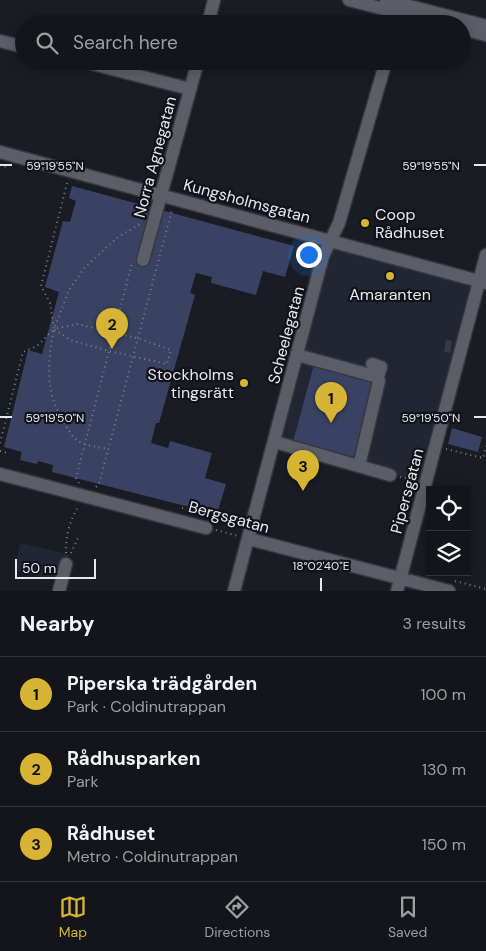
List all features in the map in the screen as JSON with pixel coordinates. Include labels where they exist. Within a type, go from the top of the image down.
[{"type":"street","points":[[210,15],[214,0]]},
{"type":"street","points":[[349,0],[430,15]]},
{"type":"street","points":[[394,8],[415,15]]},
{"type":"street","points":[[471,23],[486,26]]},
{"type":"street","points":[[471,32],[486,36]]},
{"type":"street","points":[[0,41],[15,45]]},
{"type":"street","points":[[116,70],[190,89]]},
{"type":"street","name":"Norra Agnegatan","points":[[138,258],[161,195],[195,70]]},
{"type":"street","name":"Scheelegatan","points":[[234,591],[323,256],[339,223],[383,70]]},
{"type":"street","name":"Kungsholmsgatan","points":[[0,152],[483,282]]},
{"type":"street","name":"Pipersgatan","points":[[397,591],[456,348],[483,282],[486,255]]},
{"type":"street","points":[[297,355],[378,377]]},
{"type":"street","points":[[359,466],[377,393],[381,367],[372,364]]},
{"type":"street","points":[[274,442],[390,475]]},
{"type":"street","name":"Bergsgatan","points":[[0,474],[206,528]]},
{"type":"street","name":"Bergsgatan","points":[[249,539],[450,591]]},
{"type":"street","points":[[59,591],[66,564]]},
{"type":"path","points":[[0,443],[23,352],[37,346],[54,328],[77,324],[137,338],[171,350],[167,364],[70,340],[54,328],[50,304],[41,286],[67,183]]},
{"type":"path","name":"Norra Agnegatan","points":[[66,564],[66,544],[75,512],[85,496],[99,484],[169,220],[178,200]]},
{"type":"path","points":[[108,449],[77,441],[58,414],[52,397],[48,374],[49,354],[54,328],[69,290],[86,267],[118,237],[139,225],[143,220],[141,229]]},
{"type":"path","points":[[85,496],[76,478],[114,332],[138,258]]},
{"type":"path","points":[[450,450],[483,458],[486,446]]},
{"type":"path","points":[[0,451],[8,453]]},
{"type":"path","points":[[390,475],[415,481]]},
{"type":"path","name":"Bergsgatan","points":[[206,528],[249,539]]},
{"type":"path","points":[[66,564],[78,538],[80,538]]},
{"type":"shaded area","points":[[72,186],[294,246],[285,277],[263,271],[256,295],[211,283],[212,277],[196,273],[190,293],[195,295],[159,423],[156,423],[151,443],[168,448],[170,441],[212,453],[205,478],[226,484],[217,514],[52,472],[53,465],[38,461],[37,464],[20,460],[22,452],[4,447],[28,350],[42,354],[59,292],[45,287],[63,221],[70,222],[76,201],[69,198]]},
{"type":"shaded area","points":[[328,241],[479,281],[425,483],[274,442]]},
{"type":"shaded area","points":[[314,364],[371,379],[375,385],[355,459],[293,442]]},
{"type":"shaded area","points":[[452,428],[482,437],[478,452],[448,444]]},
{"type":"shaded area","points":[[20,543],[69,554],[62,582],[14,570]]},
{"type":"tunnel","points":[[445,346],[451,347]]},
{"type":"place","name":"Coop Rådhuset","points":[[365,223]]},
{"type":"place","name":"Amaranten","points":[[390,276]]},
{"type":"place","name":"Rådhusparken","points":[[112,349]]},
{"type":"place","name":"Stockholms tingsrätt","points":[[244,383]]},
{"type":"place","name":"Piperska trädgården","points":[[331,423]]},
{"type":"place","name":"Rådhuset","points":[[303,491]]}]
